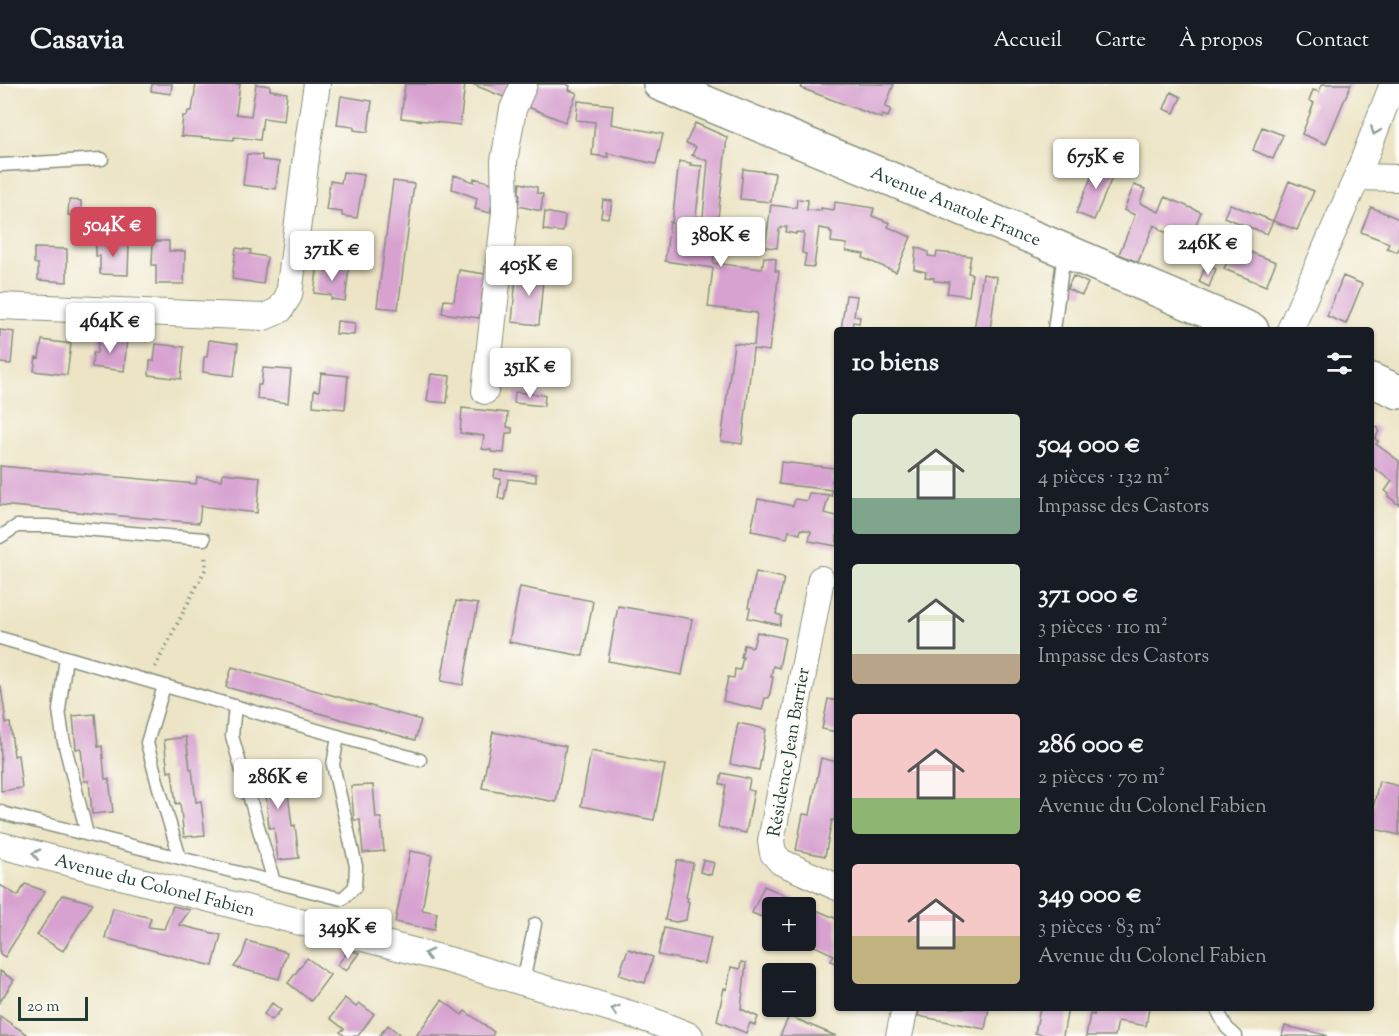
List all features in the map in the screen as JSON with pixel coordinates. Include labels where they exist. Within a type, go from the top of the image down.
[{"type":"main road","name":"Avenue Anatole France","points":[[660,84],[1245,327]]},
{"type":"main road","points":[[1374,381],[1399,392]]},
{"type":"street","points":[[0,306],[264,317],[280,310],[289,295],[317,84]]},
{"type":"street","points":[[485,391],[505,212],[504,161],[513,109],[524,84]]},
{"type":"street","points":[[1291,327],[1357,177],[1393,84]]},
{"type":"street","points":[[1357,177],[1399,178]]},
{"type":"street","name":"Résidence Jean Barrier","points":[[820,579],[771,841],[773,853],[781,862],[834,885]]},
{"type":"street","name":"Avenue du Colonel Fabien","points":[[0,845],[452,961],[650,1020],[690,1036]]},
{"type":"street","points":[[899,1036],[904,1011]]},
{"type":"lane","points":[[0,165],[102,159]]},
{"type":"lane","points":[[1054,327],[1064,251]]},
{"type":"lane","points":[[0,537],[17,526],[47,526],[204,539]]},
{"type":"lane","points":[[0,638],[420,760]]},
{"type":"lane","points":[[66,657],[59,710],[63,738],[87,834]]},
{"type":"lane","points":[[164,686],[147,742],[156,781],[180,858]]},
{"type":"lane","points":[[235,706],[232,736],[274,882]]},
{"type":"lane","points":[[0,810],[2,813],[342,899],[355,886],[356,867],[333,765],[338,736]]},
{"type":"lane","points":[[523,982],[536,924]]},
{"type":"lane","points":[[1218,1011],[1227,1028],[1236,1036]]},
{"type":"path","points":[[148,681],[206,568],[204,539]]},
{"type":"building","points":[[152,84],[172,84],[171,94],[151,91]]},
{"type":"building","points":[[196,84],[240,84],[236,114],[251,116],[256,84],[270,86],[270,90],[287,93],[284,121],[263,118],[260,140],[181,136],[183,116],[187,116],[188,111],[192,111]]},
{"type":"building","points":[[405,84],[465,84],[460,125],[401,118]]},
{"type":"building","points":[[472,84],[517,84],[511,100]]},
{"type":"building","points":[[529,84],[566,84],[570,86],[569,90],[577,93],[565,122],[521,104]]},
{"type":"building","points":[[803,84],[894,84],[885,107],[891,109],[888,117],[882,115],[881,118],[801,88]]},
{"type":"building","points":[[1322,84],[1351,84],[1326,144],[1302,134],[1314,103],[1309,101],[1313,90],[1319,92]]},
{"type":"building","points":[[1171,92],[1181,97],[1174,113],[1164,109]]},
{"type":"building","points":[[341,96],[372,101],[368,132],[337,125]]},
{"type":"building","points":[[578,101],[613,105],[611,124],[663,134],[656,164],[607,153],[608,157],[592,155],[595,122],[576,120]]},
{"type":"building","points":[[695,123],[727,137],[713,263],[762,269],[764,257],[776,259],[775,271],[779,271],[769,351],[753,349],[742,444],[721,441],[734,343],[754,345],[757,313],[708,307],[713,268],[665,261],[679,161],[702,166],[696,216],[703,217],[708,161],[692,155],[696,147],[686,143]]},
{"type":"building","points":[[1262,127],[1283,135],[1273,159],[1253,150]]},
{"type":"building","points":[[247,154],[262,155],[262,160],[279,162],[276,189],[243,185]]},
{"type":"building","points":[[1099,159],[1117,166],[1094,220],[1076,213]]},
{"type":"building","points":[[743,169],[775,173],[771,202],[740,199]]},
{"type":"building","points":[[343,172],[364,175],[357,218],[342,216],[342,212],[326,210],[330,181],[341,183]]},
{"type":"building","points":[[454,175],[474,182],[474,178],[496,184],[490,213],[475,209],[477,198],[452,189]]},
{"type":"building","points":[[393,181],[414,184],[398,309],[377,307]]},
{"type":"building","points":[[1289,181],[1314,191],[1297,230],[1273,221]]},
{"type":"building","points":[[520,183],[537,187],[537,193],[543,194],[541,211],[518,206]]},
{"type":"building","points":[[1134,185],[1145,189],[1140,203],[1159,212],[1165,197],[1201,212],[1189,242],[1160,230],[1154,225],[1138,262],[1119,254],[1135,215],[1124,210]]},
{"type":"building","points":[[797,199],[808,200],[807,210],[821,211],[821,208],[834,210],[835,202],[874,208],[872,216],[890,223],[888,227],[911,237],[896,272],[863,258],[864,254],[846,251],[847,244],[831,242],[830,230],[819,228],[814,267],[804,266],[806,254],[802,253],[804,233],[786,232],[787,227],[782,227],[779,230],[777,248],[765,247],[771,205],[796,208]]},
{"type":"building","points":[[69,200],[81,201],[81,216],[68,215]]},
{"type":"building","points":[[603,200],[612,201],[608,218],[601,217]]},
{"type":"building","points":[[1230,204],[1273,221],[1267,234],[1224,217]]},
{"type":"building","points":[[1371,207],[1399,219],[1397,252],[1387,248],[1389,243],[1361,232]]},
{"type":"building","points":[[545,212],[565,216],[563,232],[543,230]]},
{"type":"building","points":[[96,241],[129,243],[128,275],[100,274],[100,256],[96,256]]},
{"type":"building","points":[[153,241],[169,241],[169,251],[185,251],[184,284],[156,284],[156,265],[152,265]]},
{"type":"building","points":[[1234,246],[1276,262],[1266,286],[1224,269]]},
{"type":"building","points":[[916,247],[928,252],[928,256],[936,257],[937,252],[971,256],[968,273],[972,274],[969,296],[947,293],[949,282],[934,281],[934,278],[925,277],[926,272],[914,269]]},
{"type":"building","points":[[34,248],[67,249],[67,282],[38,280],[38,264],[34,263]]},
{"type":"building","points":[[236,248],[251,250],[250,254],[267,257],[263,284],[232,279]]},
{"type":"building","points":[[318,264],[349,268],[345,301],[331,299],[331,295],[314,293]]},
{"type":"building","points":[[1206,265],[1216,269],[1209,287],[1199,282]]},
{"type":"building","points":[[528,266],[544,268],[539,325],[512,322],[516,276],[527,277]]},
{"type":"building","points":[[459,270],[485,274],[479,318],[442,313],[444,300],[454,301]]},
{"type":"building","points":[[983,274],[997,277],[990,327],[974,327]]},
{"type":"building","points":[[1073,276],[1088,283],[1082,295],[1067,289]]},
{"type":"building","points":[[1343,276],[1362,284],[1346,324],[1327,316]]},
{"type":"building","points":[[846,295],[857,296],[854,316],[860,317],[859,323],[853,322],[852,327],[841,327]]},
{"type":"building","points":[[337,321],[355,323],[354,335],[336,334]]},
{"type":"building","points":[[0,330],[14,332],[11,364],[0,363]]},
{"type":"building","points":[[99,336],[127,339],[124,371],[92,367],[93,353],[97,353]]},
{"type":"building","points":[[42,340],[71,344],[67,375],[34,371]]},
{"type":"building","points":[[209,340],[238,344],[234,376],[203,372]]},
{"type":"building","points":[[156,344],[184,347],[181,379],[149,375],[150,361],[154,361]]},
{"type":"building","points":[[263,368],[291,370],[288,403],[257,399]]},
{"type":"building","points":[[321,373],[348,376],[345,409],[313,406],[314,390],[319,391]]},
{"type":"building","points":[[431,374],[450,376],[447,403],[427,401]]},
{"type":"building","points":[[515,392],[545,395],[544,406],[514,403]]},
{"type":"building","points":[[462,408],[508,413],[507,427],[512,428],[512,433],[506,433],[504,453],[482,449],[484,436],[460,433]]},
{"type":"building","points":[[1374,426],[1379,431],[1375,439],[1378,441],[1376,444],[1399,461],[1399,505],[1385,491],[1392,481],[1374,468]]},
{"type":"building","points":[[781,462],[834,468],[832,482],[834,482],[834,496],[831,496],[832,490],[779,484]]},
{"type":"building","points":[[0,466],[196,484],[197,477],[222,480],[223,473],[260,477],[257,513],[201,506],[199,523],[0,505]]},
{"type":"building","points":[[495,470],[536,474],[536,482],[508,479],[504,500],[498,498],[501,479],[494,478]]},
{"type":"building","points":[[809,493],[829,495],[824,513],[834,515],[834,545],[809,541],[811,531],[801,529],[800,534],[789,531],[787,538],[751,531],[758,499],[793,506],[795,499],[807,501]]},
{"type":"building","points":[[756,572],[784,578],[776,614],[782,616],[780,625],[748,618],[750,608],[748,607]]},
{"type":"building","points":[[520,587],[593,601],[583,656],[509,642]]},
{"type":"building","points":[[456,601],[478,604],[463,685],[441,681]]},
{"type":"building","points":[[618,606],[692,619],[682,675],[608,661]]},
{"type":"building","points":[[757,632],[785,638],[779,668],[773,666],[769,698],[765,698],[762,710],[723,701],[728,677],[734,678],[735,669],[740,670],[744,645],[753,647]]},
{"type":"building","points":[[232,667],[421,720],[415,740],[226,687]]},
{"type":"building","points":[[0,686],[6,723],[10,723],[14,756],[18,755],[22,788],[1,791]]},
{"type":"building","points":[[828,699],[834,700],[834,731],[822,729]]},
{"type":"building","points":[[95,714],[98,747],[102,746],[105,779],[109,779],[113,812],[92,814],[89,781],[84,781],[81,748],[76,749],[73,716]]},
{"type":"building","points":[[738,723],[766,729],[759,770],[730,764]]},
{"type":"building","points":[[493,732],[566,746],[556,802],[482,788]]},
{"type":"building","points":[[186,737],[196,802],[201,801],[205,835],[184,837],[180,803],[176,804],[172,771],[168,772],[164,740]]},
{"type":"building","points":[[591,751],[665,765],[654,820],[581,806]]},
{"type":"building","points":[[821,758],[834,761],[834,820],[832,820],[825,856],[796,850],[803,814],[810,815]]},
{"type":"building","points":[[280,761],[283,794],[288,793],[299,858],[278,860],[274,828],[269,828],[266,796],[261,796],[258,763]]},
{"type":"building","points":[[722,773],[750,779],[748,790],[754,791],[746,833],[718,827],[726,785],[720,784]]},
{"type":"building","points":[[1379,781],[1399,786],[1399,835],[1374,829],[1374,804]]},
{"type":"building","points":[[373,785],[376,818],[381,818],[384,851],[363,853],[360,820],[354,820],[351,786]]},
{"type":"building","points":[[410,851],[432,855],[422,910],[437,913],[434,930],[395,922]]},
{"type":"building","points":[[677,860],[693,863],[686,897],[689,902],[686,920],[676,922],[665,920]]},
{"type":"building","points":[[703,860],[714,863],[711,875],[700,872]]},
{"type":"building","points":[[25,884],[45,891],[5,957],[0,954],[0,885],[18,896]]},
{"type":"building","points":[[764,886],[789,897],[762,897],[762,917],[752,913]]},
{"type":"building","points":[[62,895],[93,903],[63,951],[37,935]]},
{"type":"building","points":[[173,906],[190,910],[179,925],[221,935],[213,966],[105,938],[113,908],[151,918],[148,927],[164,929]]},
{"type":"building","points":[[816,910],[834,918],[834,955],[816,947]]},
{"type":"building","points":[[664,928],[711,938],[705,964],[658,955]]},
{"type":"building","points":[[247,941],[287,952],[279,979],[234,967],[242,956]]},
{"type":"building","points":[[628,949],[653,957],[645,983],[619,975]]},
{"type":"building","points":[[349,950],[359,953],[346,971],[337,965]]},
{"type":"building","points":[[307,958],[330,975],[311,1001],[288,983]]},
{"type":"building","points":[[741,962],[746,963],[741,1009],[758,1017],[755,1025],[750,1023],[746,1033],[717,1021],[731,967],[740,969]]},
{"type":"building","points":[[0,971],[14,980],[0,1002]]},
{"type":"building","points":[[345,998],[356,1007],[359,1003],[374,1014],[358,1036],[345,1036],[340,1032],[344,1029],[330,1018]]},
{"type":"building","points":[[442,1000],[462,1015],[465,1011],[494,1032],[492,1036],[416,1036]]},
{"type":"building","points":[[272,1003],[281,1010],[272,1020],[264,1014]]},
{"type":"building","points":[[919,1011],[988,1011],[985,1029],[918,1016]]},
{"type":"building","points":[[1039,1011],[1067,1011],[1063,1036],[1035,1033]]},
{"type":"building","points":[[1095,1011],[1148,1011],[1146,1026],[1118,1021],[1115,1036],[1086,1036],[1090,1014],[1094,1015]]},
{"type":"building","points":[[0,1016],[27,1034],[25,1036],[0,1036]]},
{"type":"building","points":[[789,1017],[791,1017],[836,1036],[780,1036]]},
{"type":"building","points":[[388,1025],[399,1034],[398,1036],[379,1036]]},
{"type":"building","points":[[1285,1026],[1326,1035],[1326,1036],[1282,1036]]}]
